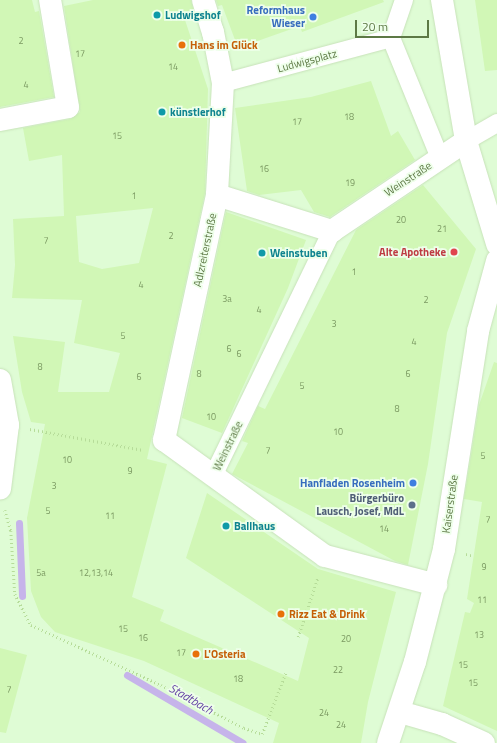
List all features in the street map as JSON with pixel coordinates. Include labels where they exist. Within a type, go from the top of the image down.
[{"type":"street","name":"Adlzreiterstraße","points":[[203,0],[213,32],[223,83],[217,194],[164,440],[213,476]]},
{"type":"street","points":[[404,0],[391,38],[440,158]]},
{"type":"street","points":[[442,0],[466,141],[497,244]]},
{"type":"street","points":[[0,120],[68,107],[50,1]]},
{"type":"street","name":"Ludwigsplatz","points":[[223,83],[391,38]]},
{"type":"street","points":[[466,141],[497,123]]},
{"type":"street","name":"Weinstraße","points":[[436,585],[325,556],[213,476],[332,232],[466,141]]},
{"type":"street","points":[[217,194],[332,232]]},
{"type":"street","name":"Kaiserstraße","points":[[388,743],[400,712],[436,585],[444,549],[478,330],[497,261]]},
{"type":"street","points":[[0,380],[8,425],[0,489]]},
{"type":"street","points":[[400,712],[442,724],[484,743]]},
{"type":"path","points":[[8,425],[145,450]]},
{"type":"path","points":[[0,489],[10,531],[15,594],[31,624],[161,685],[244,728],[262,734],[286,672]]},
{"type":"path","points":[[298,637],[325,556]]},
{"type":"shaded area","points":[[0,0],[497,0],[497,743],[0,743]]},
{"type":"building","points":[[0,0],[32,0],[35,12],[39,11],[54,97],[0,107]]},
{"type":"building","points":[[93,0],[191,0],[195,16],[185,20],[208,89],[205,193],[147,459],[167,464],[132,597],[164,610],[160,621],[298,681],[309,638],[186,558],[207,493],[318,569],[396,592],[368,702],[361,743],[273,743],[279,723],[144,661],[55,632],[41,617],[31,591],[27,518],[45,424],[31,422],[22,392],[13,336],[65,342],[58,392],[109,392],[120,353],[74,343],[82,300],[12,298],[15,265],[13,219],[64,216],[62,155],[29,161],[23,128],[70,119],[80,112],[64,6]],"holes":[[[153,208],[139,263],[102,269],[79,262],[76,216]]]},
{"type":"building","points":[[216,0],[383,0],[384,2],[302,32],[300,26],[238,48],[222,5],[218,6]]},
{"type":"building","points":[[475,0],[497,0],[497,70],[485,71]]},
{"type":"building","points":[[371,81],[391,136],[398,131],[415,160],[330,217],[314,212],[301,190],[259,195],[247,191],[235,108],[311,97]]},
{"type":"building","points":[[423,185],[476,249],[447,333],[428,464],[408,565],[395,561],[232,474],[248,443],[242,441],[258,406],[265,409],[356,230]]},
{"type":"building","points":[[226,212],[306,240],[288,288],[222,433],[182,418]]},
{"type":"building","points":[[494,362],[497,363],[497,731],[443,706],[465,612],[470,613],[474,603],[467,599],[482,502],[464,499],[479,405]]},
{"type":"building","points":[[0,648],[27,655],[6,733],[0,732]]},
{"type":"waterway","name":"Stadtbach","points":[[19,523],[22,596]]},
{"type":"waterway","name":"Stadtbach","points":[[127,675],[243,743]]},
{"type":"place","name":"Ludwigshof","points":[[157,15]]},
{"type":"place","name":"Reformhaus Wieser","points":[[313,17]]},
{"type":"place","name":"Hans im Glück","points":[[182,45]]},
{"type":"place","name":"künstlerhof","points":[[162,112]]},
{"type":"place","name":"Alte Apotheke","points":[[454,252]]},
{"type":"place","name":"Weinstuben","points":[[262,253]]},
{"type":"place","name":"Hanfladen Rosenheim","points":[[413,483]]},
{"type":"place","name":"Bürgerbüro Lausch, Josef, MdL","points":[[412,505]]},
{"type":"place","name":"Ballhaus","points":[[226,526]]},
{"type":"place","name":"Rizz Eat & Drink","points":[[281,614]]},
{"type":"place","name":"L'Osteria","points":[[196,654]]}]
